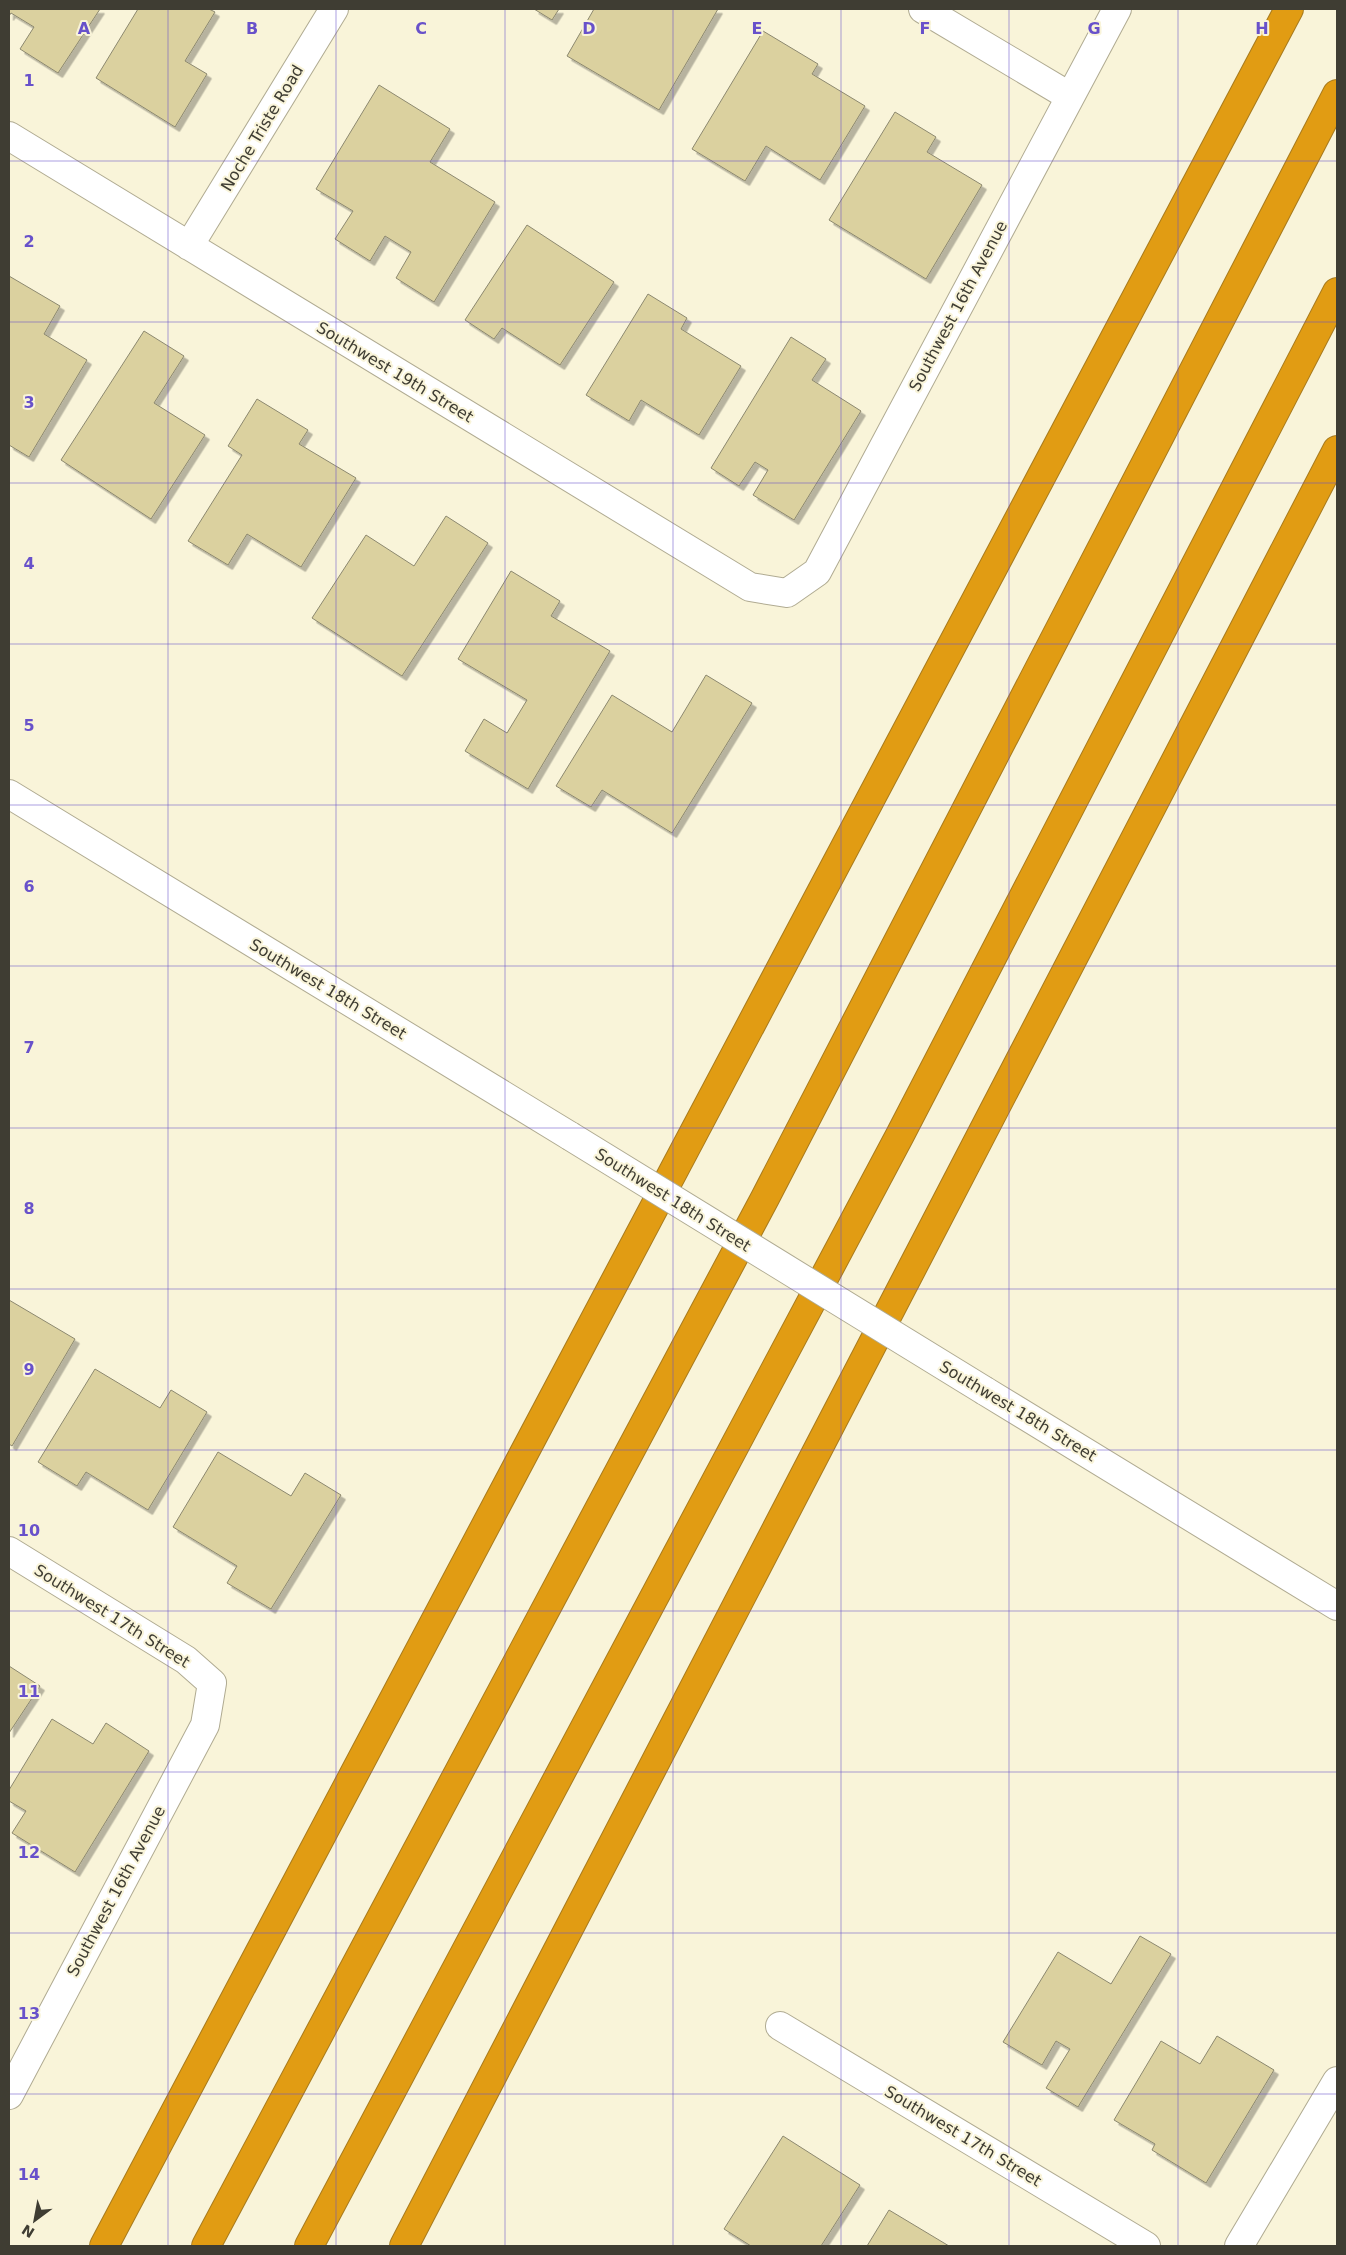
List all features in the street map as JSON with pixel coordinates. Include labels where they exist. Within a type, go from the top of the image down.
[{"type":"highway","points":[[104,2246],[1288,9]]},
{"type":"highway","points":[[206,2246],[764,1198],[1337,94]]},
{"type":"highway","points":[[309,2246],[896,1144],[1337,292]]},
{"type":"highway","points":[[404,2246],[1337,450]]},
{"type":"street","name":"Noche Triste Road","points":[[189,246],[334,9]]},
{"type":"street","points":[[924,9],[1070,96]]},
{"type":"street","name":"Southwest 16th Avenue","points":[[787,593],[817,572],[1117,9]]},
{"type":"street","name":"Southwest 19th Street","points":[[9,136],[750,587],[787,593]]},
{"type":"street","name":"Southwest 18th Street","points":[[9,794],[1337,1606]]},
{"type":"street","name":"Southwest 17th Street","points":[[9,1551],[186,1660],[212,1683]]},
{"type":"street","name":"Southwest 16th Avenue","points":[[9,2095],[205,1725],[212,1683]]},
{"type":"street","name":"Southwest 17th Street","points":[[780,2026],[1146,2246]]},
{"type":"street","points":[[1239,2246],[1337,2081]]},
{"type":"building","points":[[9,9],[100,9],[58,73],[20,49],[34,27],[11,13],[9,16]]},
{"type":"building","points":[[138,9],[209,9],[215,12],[185,61],[207,74],[175,127],[96,78]]},
{"type":"building","points":[[534,9],[559,9],[552,20]]},
{"type":"building","points":[[594,9],[718,9],[659,110],[567,56]]},
{"type":"building","points":[[763,31],[818,64],[812,74],[865,106],[820,180],[766,146],[745,181],[692,149]]},
{"type":"building","points":[[379,85],[450,129],[430,162],[495,202],[434,302],[396,278],[411,252],[385,236],[370,261],[335,239],[353,211],[316,189]]},
{"type":"building","points":[[895,112],[936,137],[927,152],[982,185],[926,279],[829,220]]},
{"type":"building","points":[[527,225],[614,282],[560,365],[502,328],[494,339],[465,320]]},
{"type":"building","points":[[9,276],[60,306],[44,334],[87,360],[29,457],[9,445]]},
{"type":"building","points":[[648,294],[687,318],[681,329],[741,366],[699,435],[641,400],[629,421],[586,395]]},
{"type":"building","points":[[144,331],[184,356],[154,403],[205,435],[151,519],[61,460]]},
{"type":"building","points":[[791,337],[826,359],[812,380],[861,411],[794,520],[753,495],[768,470],[755,462],[739,486],[711,468]]},
{"type":"building","points":[[257,399],[308,430],[299,444],[356,478],[301,567],[247,534],[228,565],[188,541],[242,455],[228,446]]},
{"type":"building","points":[[446,516],[488,543],[402,676],[312,618],[366,535],[414,566]]},
{"type":"building","points":[[511,571],[560,601],[551,616],[610,651],[528,789],[465,751],[484,719],[507,733],[527,700],[458,659]]},
{"type":"building","points":[[706,675],[752,703],[672,833],[602,790],[591,807],[556,786],[612,695],[672,732]]},
{"type":"building","points":[[9,1300],[75,1339],[12,1446],[9,1444]]},
{"type":"building","points":[[95,1369],[160,1408],[171,1390],[207,1412],[148,1510],[86,1472],[77,1486],[38,1462]]},
{"type":"building","points":[[218,1452],[291,1496],[305,1473],[341,1495],[271,1609],[227,1583],[237,1566],[173,1527]]},
{"type":"building","points":[[9,1666],[40,1686],[9,1733]]},
{"type":"building","points":[[52,1719],[93,1744],[106,1723],[149,1751],[75,1872],[12,1833],[26,1811],[9,1801],[9,1790]]},
{"type":"building","points":[[1140,1936],[1171,1954],[1078,2107],[1046,2088],[1070,2049],[1056,2041],[1042,2065],[1003,2042],[1058,1952],[1111,1984]]},
{"type":"building","points":[[1217,2036],[1274,2070],[1206,2183],[1152,2150],[1155,2144],[1114,2120],[1161,2041],[1200,2064]]},
{"type":"building","points":[[783,2136],[860,2185],[821,2246],[751,2246],[724,2229]]},
{"type":"building","points":[[889,2210],[949,2246],[867,2246]]}]
